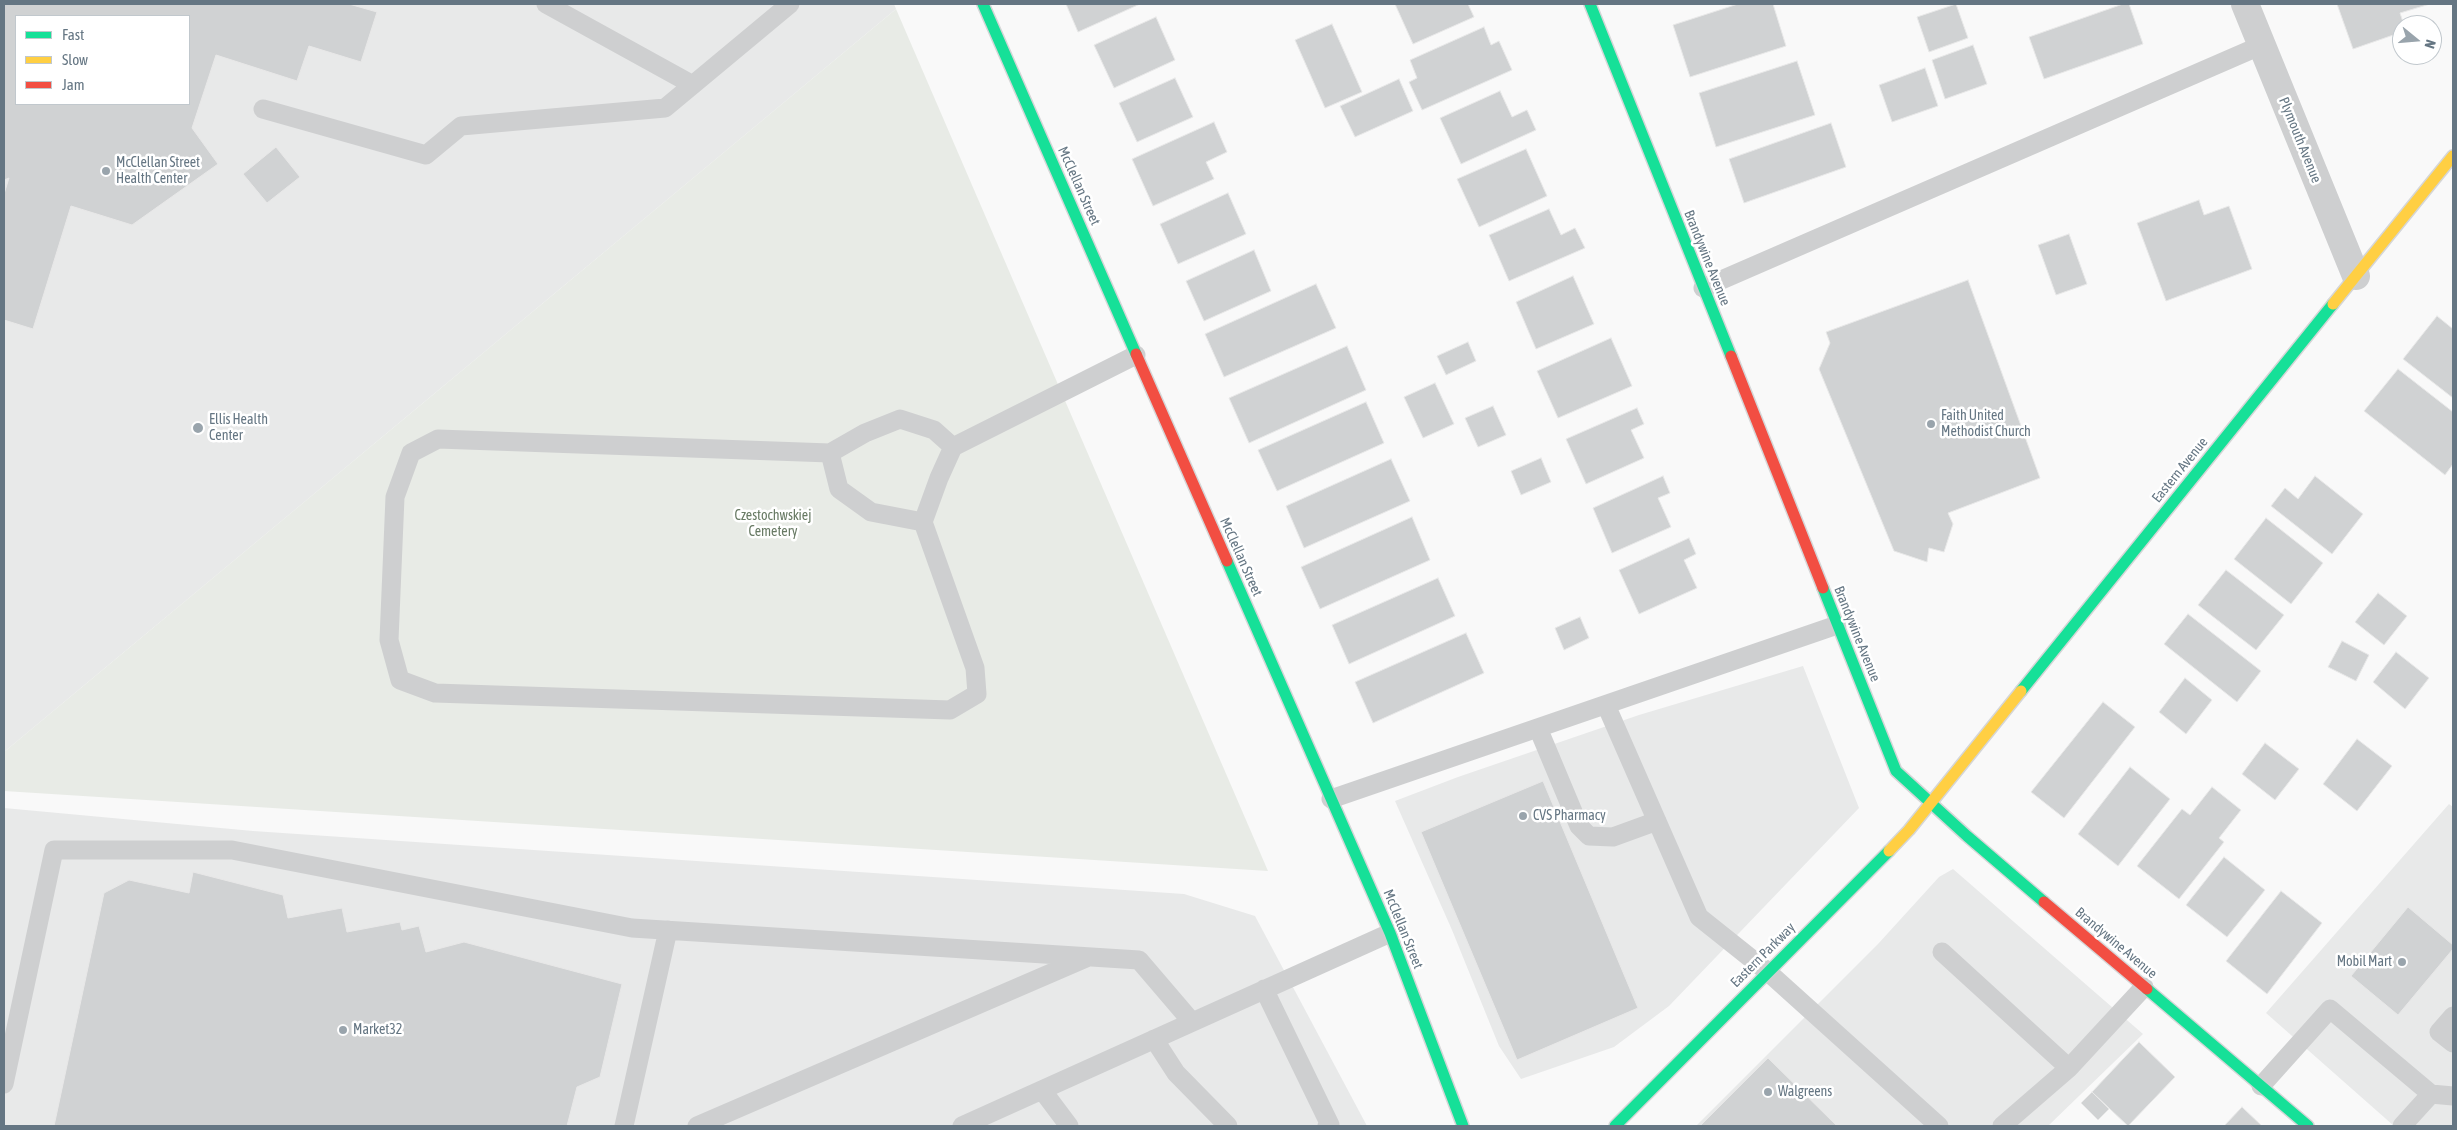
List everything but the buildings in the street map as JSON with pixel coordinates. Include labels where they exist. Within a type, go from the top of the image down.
[{"type":"street","name":"McClellan Street","points":[[983,4],[1390,933],[1463,1126]]},
{"type":"street","name":"Brandywine Avenue","points":[[1590,4],[1896,771],[2144,987],[2308,1126]]},
{"type":"street","name":"Plymouth Avenue","points":[[2245,4],[2356,276]]},
{"type":"street","name":"Eastern Avenue","points":[[1931,803],[2453,156]]},
{"type":"street","name":"Eastern Parkway","points":[[1615,1126],[1909,830],[1931,803]]},
{"type":"lane","points":[[546,4],[693,85]]},
{"type":"lane","points":[[263,109],[426,156],[461,126],[665,108],[788,5]]},
{"type":"lane","points":[[1703,288],[2262,45]]},
{"type":"lane","points":[[953,447],[934,430],[900,419],[866,432],[830,453],[438,439],[411,453],[395,497],[389,640],[400,680],[436,693],[950,710],[977,694],[976,668],[923,522],[953,447],[1136,355]]},
{"type":"lane","points":[[830,453],[839,489],[871,512],[923,522]]},
{"type":"lane","points":[[1331,799],[1837,625]]},
{"type":"lane","points":[[1606,705],[1699,916],[1768,972],[1939,1126]]},
{"type":"lane","points":[[1538,728],[1579,826],[1589,836],[1613,837],[1657,820]]},
{"type":"lane","points":[[4,1084],[54,850],[232,850],[632,928],[1139,960],[1192,1022]]},
{"type":"lane","points":[[624,1126],[668,930]]},
{"type":"lane","points":[[962,1126],[1390,933]]},
{"type":"lane","points":[[1942,952],[2069,1068]]},
{"type":"lane","points":[[697,1126],[1090,956]]},
{"type":"lane","points":[[2002,1126],[2069,1068],[2144,987]]},
{"type":"lane","points":[[1264,989],[1330,1124],[1327,1126]]},
{"type":"lane","points":[[2261,1086],[2330,1009],[2431,1094],[2453,1096]]},
{"type":"lane","points":[[2453,1016],[2440,1032],[2453,1043]]},
{"type":"lane","points":[[1154,1039],[1176,1073],[1228,1126]]},
{"type":"lane","points":[[1042,1090],[1069,1126]]},
{"type":"lane","points":[[2402,1126],[2431,1094]]},
{"type":"shaded area","name":"Ellis Health Center","points":[[4,4],[894,4],[896,9],[4,752]]},
{"type":"shaded area","points":[[1803,666],[1859,808],[1669,1006],[1614,1047],[1521,1079],[1499,1046],[1452,930],[1395,801],[1458,777],[1639,715]]},
{"type":"shaded area","points":[[2449,804],[2453,807],[2453,1126],[2394,1126],[2266,1013]]},
{"type":"shaded area","points":[[4,808],[253,831],[1184,894],[1255,916],[1367,1126],[4,1126]]},
{"type":"shaded area","points":[[1953,869],[2143,1034],[2048,1126],[1696,1126],[1878,944],[1939,877]]},
{"type":"green space","name":"Czestochwskiej Cemetery","points":[[896,9],[1268,871],[4,791],[4,752]]},
{"type":"traffic: fast","points":[[983,4],[1136,354]]},
{"type":"traffic: fast","points":[[1590,4],[1731,356]]},
{"type":"traffic: fast","points":[[2021,691],[2333,304]]},
{"type":"traffic: fast","points":[[1227,561],[1390,933],[1463,1126]]},
{"type":"traffic: fast","points":[[1823,588],[1896,771],[1967,836],[2044,902]]},
{"type":"traffic: fast","points":[[1615,1126],[1889,851]]},
{"type":"traffic: fast","points":[[2147,989],[2308,1126]]},
{"type":"traffic: slow","points":[[2333,304],[2453,156]]},
{"type":"traffic: slow","points":[[1889,851],[1909,830],[2021,691]]},
{"type":"traffic: jam","points":[[1136,354],[1227,561]]},
{"type":"traffic: jam","points":[[1731,356],[1823,588]]},
{"type":"traffic: jam","points":[[2044,902],[2147,989]]},
{"type":"place","name":"McClellan Street Health Center","points":[[106,171]]},
{"type":"place","name":"Faith United Methodist Church","points":[[1931,424]]},
{"type":"place","name":"Ellis Health Center","points":[[198,428]]},
{"type":"place","name":"CVS Pharmacy","points":[[1523,816]]},
{"type":"place","name":"Mobil Mart","points":[[2402,962]]},
{"type":"place","name":"Market32","points":[[343,1030]]},
{"type":"place","name":"Walgreens","points":[[1768,1092]]}]
